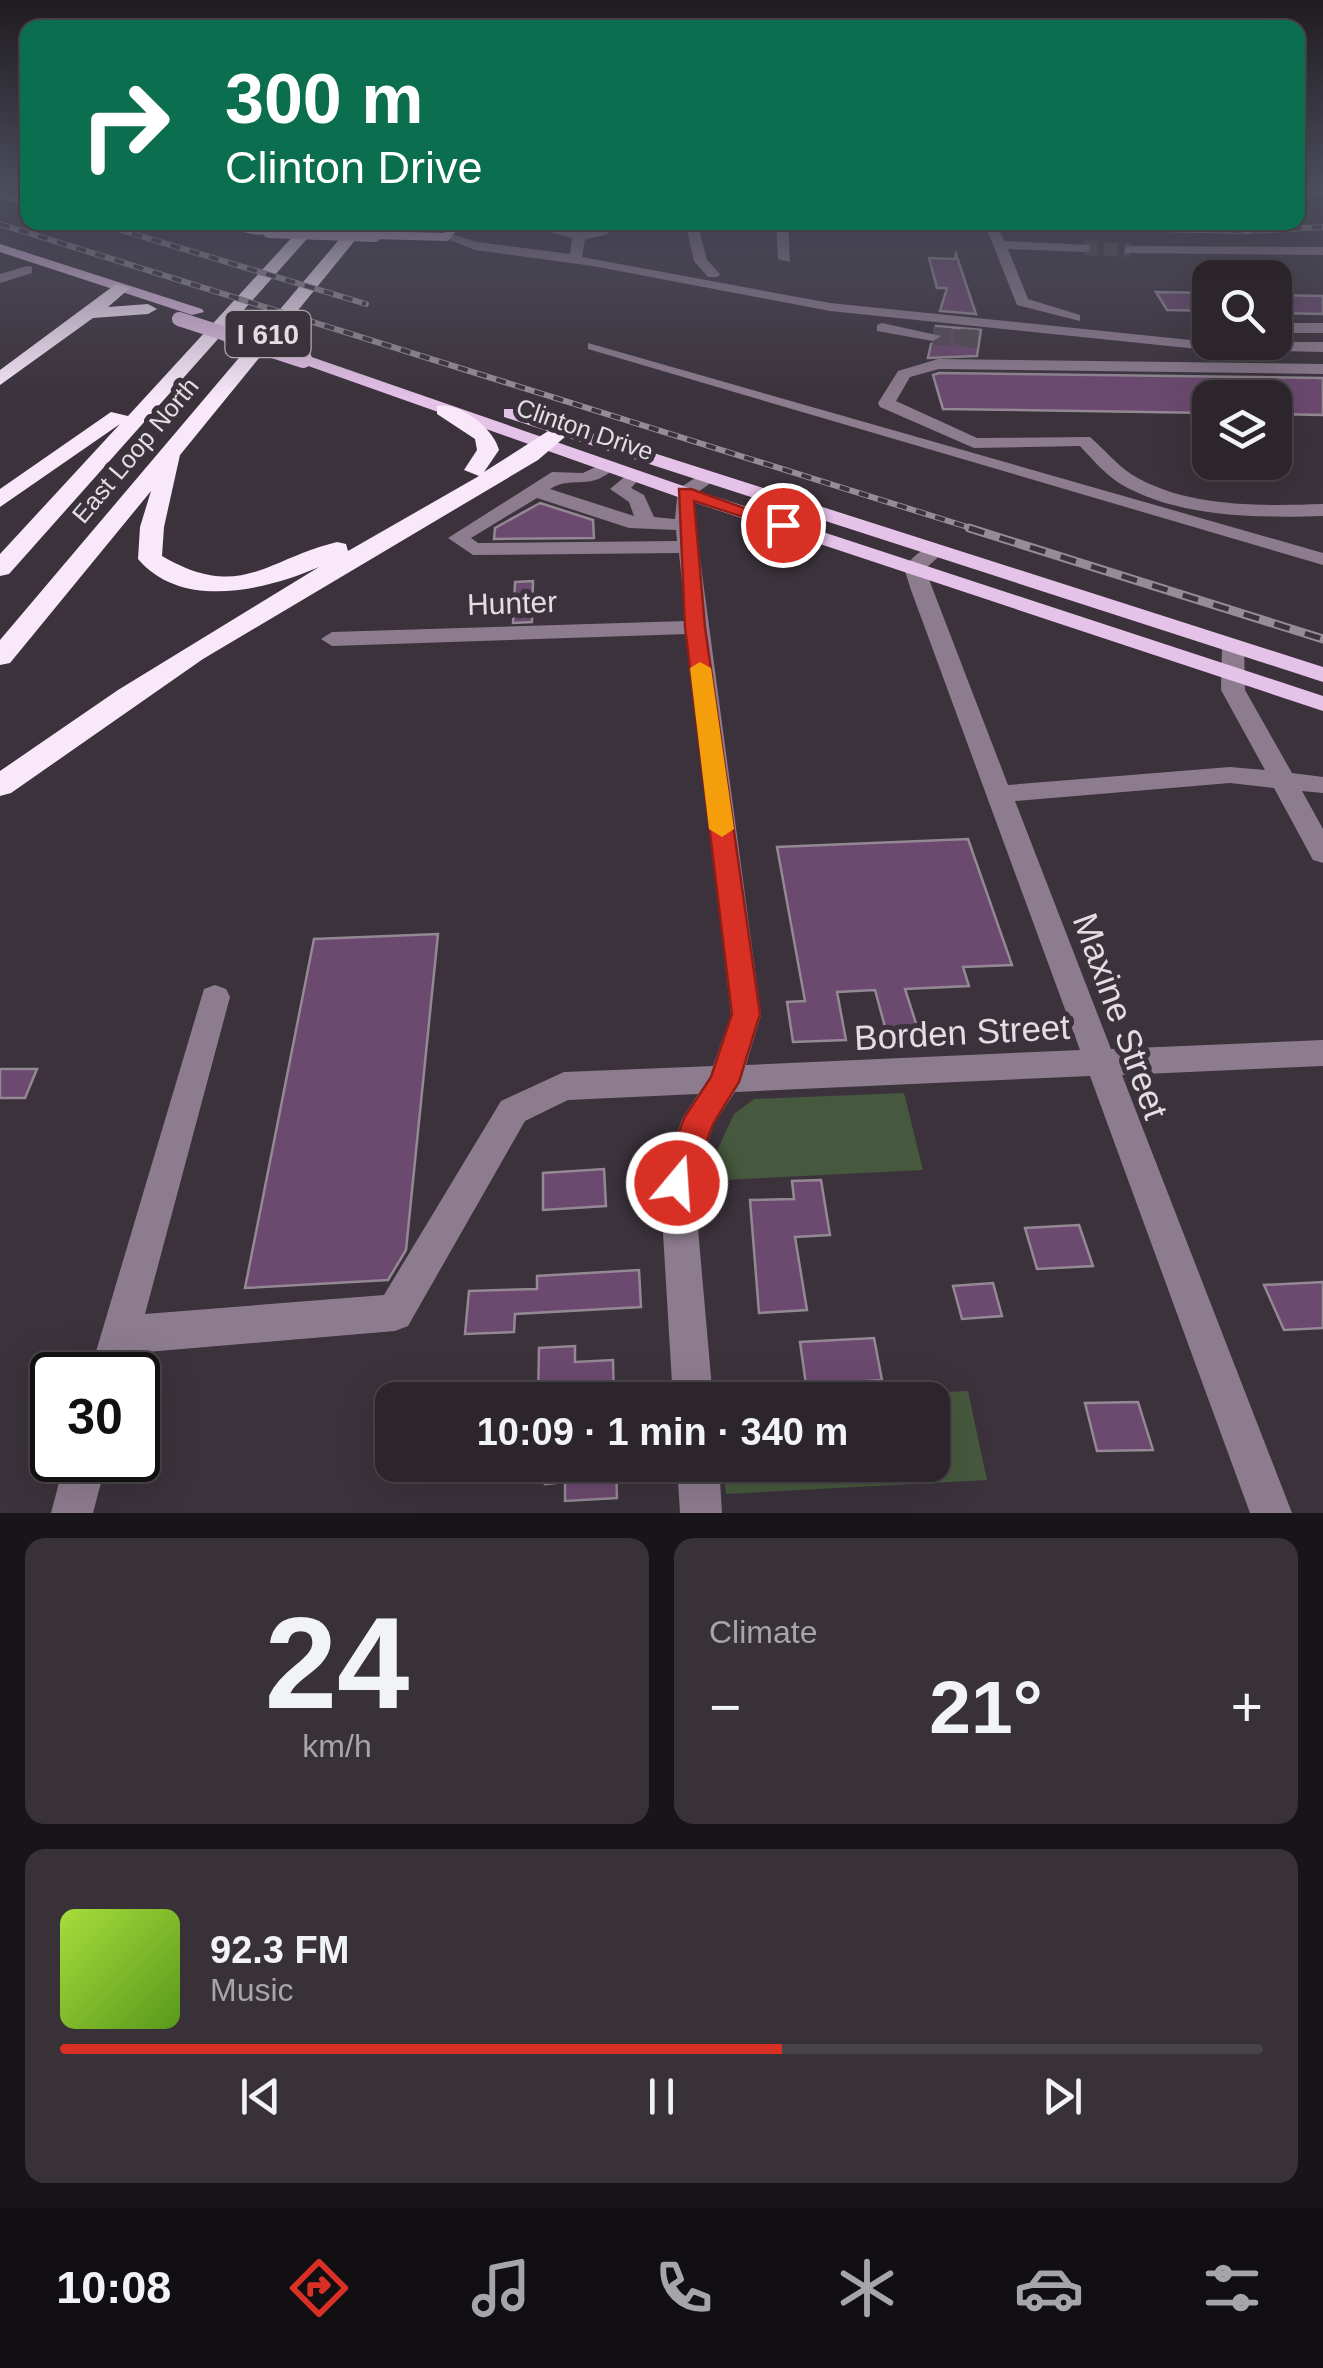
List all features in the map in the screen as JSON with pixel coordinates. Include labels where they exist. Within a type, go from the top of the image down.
[{"type":"highway","name":"East Loop North","points":[[0,569],[282,259]]},
{"type":"highway","name":"East Loop North","points":[[0,657],[332,259]]},
{"type":"highway","points":[[0,380],[111,293]]},
{"type":"highway","points":[[0,361],[84,300],[111,293]]},
{"type":"highway","points":[[86,315],[113,308],[148,309]]},
{"type":"highway","points":[[0,500],[52,467],[184,366]]},
{"type":"highway","points":[[444,410],[485,436],[488,450],[475,470]]},
{"type":"highway","points":[[174,445],[152,527],[150,559],[179,580],[216,584],[261,582],[315,560],[542,433]]},
{"type":"highway","points":[[0,786],[80,724],[170,667],[530,454],[542,433]]},
{"type":"main road","name":"Clinton Drive","points":[[26,259],[148,309],[444,410],[542,433],[608,466],[626,482],[698,485]]},
{"type":"main road","name":"Clinton Drive","points":[[0,261],[111,293],[197,312],[320,351],[542,433],[924,560],[1323,704]]},
{"type":"main road","name":"Clinton Drive","points":[[924,560],[1323,675]]},
{"type":"street","points":[[530,259],[933,336]]},
{"type":"street","points":[[566,259],[830,306],[1198,344],[1323,347]]},
{"type":"street","points":[[700,259],[713,274]]},
{"type":"street","points":[[1004,259],[1022,302],[1039,310],[1109,322],[1192,327]]},
{"type":"street","points":[[0,279],[28,270]]},
{"type":"street","points":[[1292,328],[1323,328]]},
{"type":"street","points":[[980,340],[1323,357]]},
{"type":"street","points":[[593,346],[1323,558]]},
{"type":"street","points":[[1323,369],[938,364],[904,374],[886,404],[974,443],[1084,441],[1131,482],[1206,504],[1254,513],[1323,510]]},
{"type":"street","points":[[589,478],[608,466]]},
{"type":"street","points":[[647,524],[626,482],[559,476],[458,538],[473,549],[686,536]]},
{"type":"street","points":[[692,1382],[677,1183],[699,1118],[724,1082],[746,1014],[686,536],[698,485]]},
{"type":"street","points":[[533,490],[629,522],[686,536]]},
{"type":"street","name":"Maxine Street","points":[[924,560],[1000,794],[1099,1066],[1271,1513]]},
{"type":"street","name":"Hunter","points":[[332,640],[695,627]]},
{"type":"street","points":[[1233,646],[1232,690],[1323,853]]},
{"type":"street","points":[[1000,794],[1230,775],[1323,785]]},
{"type":"street","points":[[115,1352],[215,997]]},
{"type":"street","name":"Borden Street","points":[[120,1336],[395,1313],[440,1242],[512,1111],[564,1086],[1099,1066],[1323,1053]]},
{"type":"street","points":[[72,1513],[80,1482]]},
{"type":"street","points":[[699,1482],[701,1513]]},
{"type":"green space","points":[[904,1093],[923,1170],[703,1181],[734,1114],[754,1099]]},
{"type":"green space","points":[[968,1391],[987,1480],[950,1482],[950,1392]]},
{"type":"green space","points":[[725,1482],[950,1482],[726,1494]]},
{"type":"building","points":[[929,259],[955,259],[976,314],[940,311],[947,288],[937,288]]},
{"type":"building","points":[[1156,292],[1192,293],[1192,311],[1167,310]]},
{"type":"building","points":[[1292,295],[1323,296],[1323,314],[1292,313]]},
{"type":"building","points":[[936,326],[981,330],[977,356],[928,358],[931,344],[945,337],[935,331]]},
{"type":"building","points":[[933,375],[1323,378],[1323,415],[1292,414],[1292,380],[1192,380],[1192,413],[943,409]]},
{"type":"building","points":[[540,503],[593,520],[594,538],[494,539],[495,528]]},
{"type":"building","points":[[533,581],[532,622],[513,623],[515,582]]},
{"type":"building","points":[[968,839],[1012,965],[963,967],[969,986],[905,989],[920,1036],[888,1038],[875,990],[837,992],[846,1040],[793,1042],[787,1002],[805,1001],[777,847]]},
{"type":"building","points":[[438,934],[406,1250],[388,1280],[245,1288],[314,939]]},
{"type":"building","points":[[0,1069],[37,1069],[25,1098],[0,1098]]},
{"type":"building","points":[[604,1169],[606,1206],[543,1210],[543,1173]]},
{"type":"building","points":[[821,1180],[830,1235],[795,1237],[807,1310],[759,1313],[750,1200],[794,1199],[792,1181]]},
{"type":"building","points":[[1079,1225],[1093,1266],[1037,1269],[1025,1228]]},
{"type":"building","points":[[639,1270],[641,1307],[515,1314],[514,1332],[465,1334],[469,1291],[537,1289],[537,1276]]},
{"type":"building","points":[[1323,1282],[1323,1328],[1284,1330],[1264,1285]]},
{"type":"building","points":[[993,1283],[1002,1316],[962,1319],[953,1286]]},
{"type":"building","points":[[874,1338],[882,1380],[806,1382],[800,1342]]},
{"type":"building","points":[[575,1346],[575,1362],[613,1360],[614,1382],[538,1382],[539,1348]]},
{"type":"building","points":[[1138,1402],[1153,1450],[1097,1451],[1085,1403]]},
{"type":"building","points":[[565,1482],[617,1482],[617,1498],[565,1501]]},
{"type":"tunnel","points":[[962,338],[933,336],[980,339]]},
{"type":"railway","points":[[110,259],[977,530]]},
{"type":"railway","points":[[215,259],[366,304]]},
{"type":"railway","points":[[969,528],[1323,639]]},
{"type":"slow traffic","points":[[700,668],[722,829]]},
{"type":"route","points":[[677,1183],[699,1118],[724,1082],[746,1014],[695,627],[685,493],[783,525]]}]
